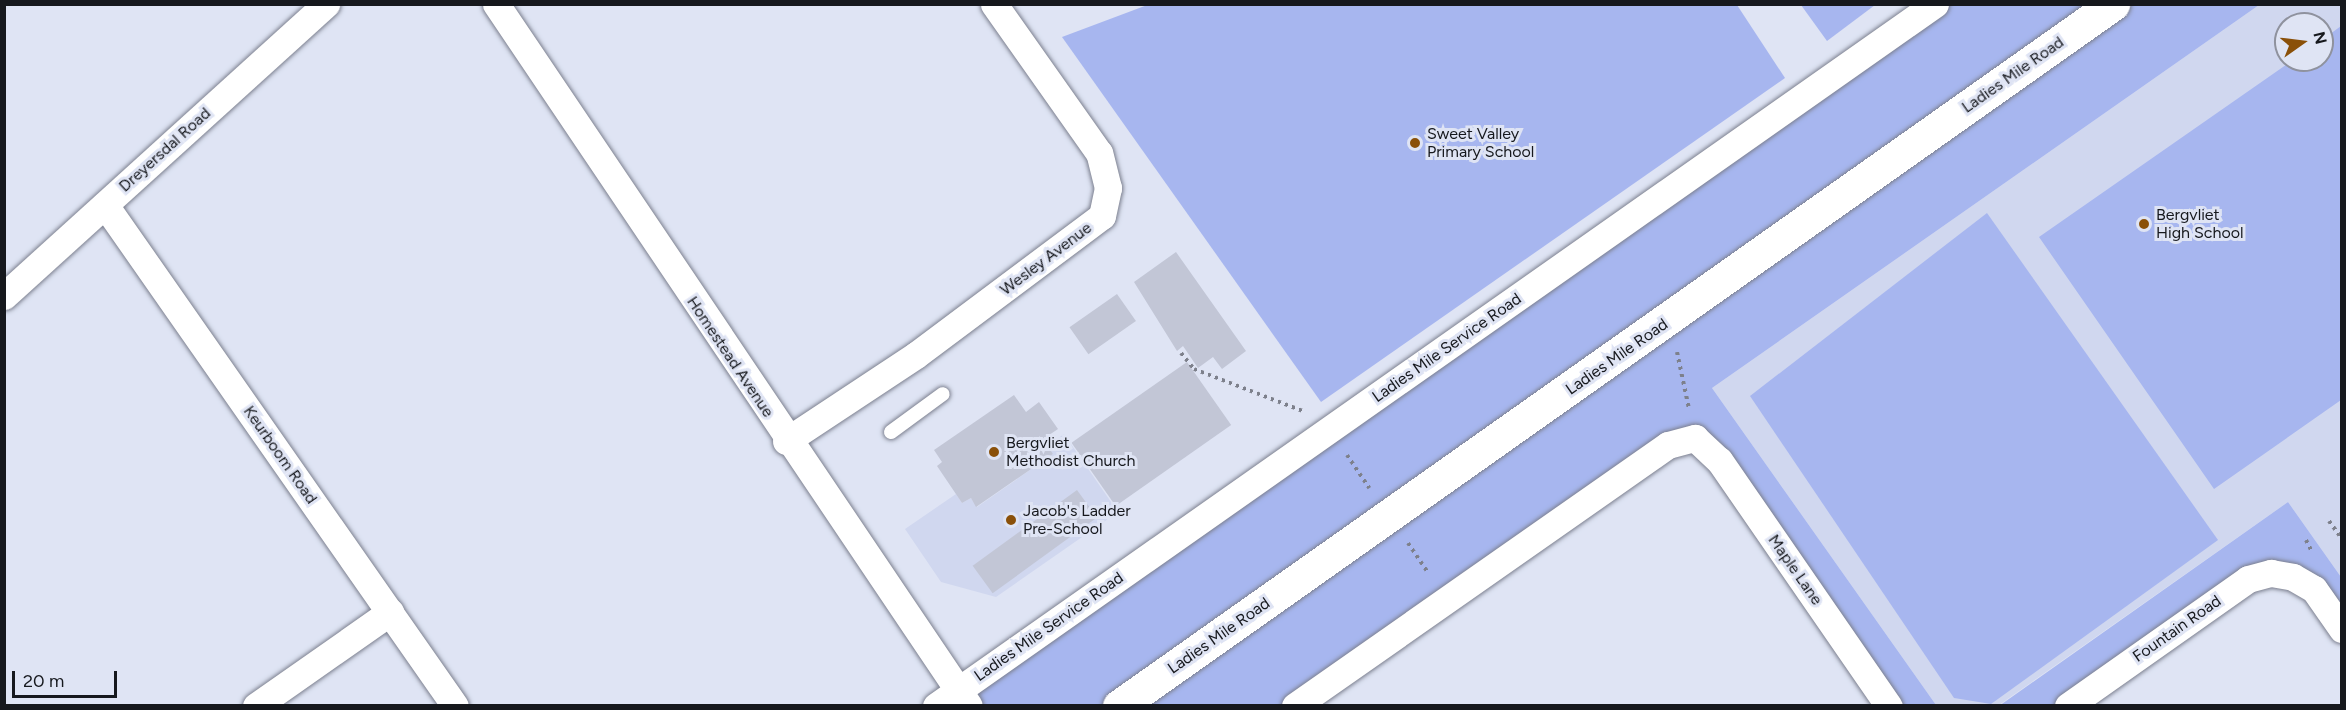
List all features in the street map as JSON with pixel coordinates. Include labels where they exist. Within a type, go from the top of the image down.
[{"type":"main road","name":"Ladies Mile Road","points":[[1119,705],[2113,4]]},
{"type":"street","name":"Dreyersdal Road","points":[[4,296],[326,4]]},
{"type":"street","name":"Homestead Avenue","points":[[496,4],[786,441],[963,698]]},
{"type":"street","name":"Wesley Avenue","points":[[786,441],[916,355],[1102,216],[1108,188],[1099,153],[994,4]]},
{"type":"street","name":"Ladies Mile Service Road","points":[[936,705],[963,698],[1935,4]]},
{"type":"street","name":"Keurboom Road","points":[[105,205],[455,705]]},
{"type":"street","points":[[1295,705],[1668,445],[1695,438]]},
{"type":"street","name":"Maple Lane","points":[[1695,438],[1719,460],[1889,705]]},
{"type":"street","name":"Fountain Road","points":[[2068,705],[2248,579],[2271,573],[2293,577],[2314,589],[2342,629]]},
{"type":"street","points":[[256,705],[390,612]]},
{"type":"lane","points":[[891,432],[943,394]]},
{"type":"path","points":[[1676,348],[1695,438]]},
{"type":"path","points":[[1181,353],[1194,369],[1311,414]]},
{"type":"path","points":[[1340,445],[1369,489]]},
{"type":"path","points":[[2329,521],[2342,539]]},
{"type":"path","points":[[1406,540],[1446,598]]},
{"type":"shaded area","name":"Sweet Valley Primary School","points":[[1150,4],[1737,5],[1785,78],[1321,402],[1062,37]]},
{"type":"shaded area","points":[[1801,5],[1875,5],[1827,41]]},
{"type":"shaded area","points":[[1935,5],[2259,5],[1712,388],[1936,705],[1889,705],[1695,438],[1295,705],[969,706],[958,690]]},
{"type":"shaded area","name":"Bergvliet High School","points":[[2259,5],[2341,5],[2341,577],[2288,502],[1999,705],[1936,705],[1712,388]]},
{"type":"shaded area","points":[[2341,26],[2341,400],[2214,489],[2039,237],[2276,72],[2334,72],[2334,31]]},
{"type":"shaded area","points":[[1987,213],[2218,540],[1991,704],[1954,698],[1750,396]]},
{"type":"shaded area","name":"Jacob's Ladder Pre-School","points":[[1064,434],[1118,512],[996,597],[941,582],[905,529],[956,494],[962,503],[971,498],[977,507],[1053,454],[1047,446]]},
{"type":"shaded area","points":[[2288,502],[2341,577],[2341,629],[2314,589],[2271,573],[2068,705],[1999,706]]},
{"type":"building","points":[[1176,252],[1246,351],[1222,369],[1213,357],[1198,368],[1183,346],[1177,351],[1134,282]]},
{"type":"building","points":[[1117,294],[1136,321],[1088,354],[1069,327]]},
{"type":"building","points":[[1187,362],[1231,425],[1116,506],[1071,443]]},
{"type":"building","name":"Bergvliet Methodist Church","points":[[1014,395],[1026,412],[1039,402],[1058,429],[1043,439],[1053,454],[976,507],[971,498],[962,503],[937,466],[942,462],[934,450]]},
{"type":"building","points":[[1077,490],[1097,518],[993,593],[973,566]]},
{"type":"place","name":"Sweet Valley Primary School","points":[[1415,143]]},
{"type":"place","name":"Bergvliet High School","points":[[2144,224]]},
{"type":"place","name":"Bergvliet Methodist Church","points":[[994,452]]},
{"type":"place","name":"Jacob's Ladder Pre-School","points":[[1011,520]]}]
